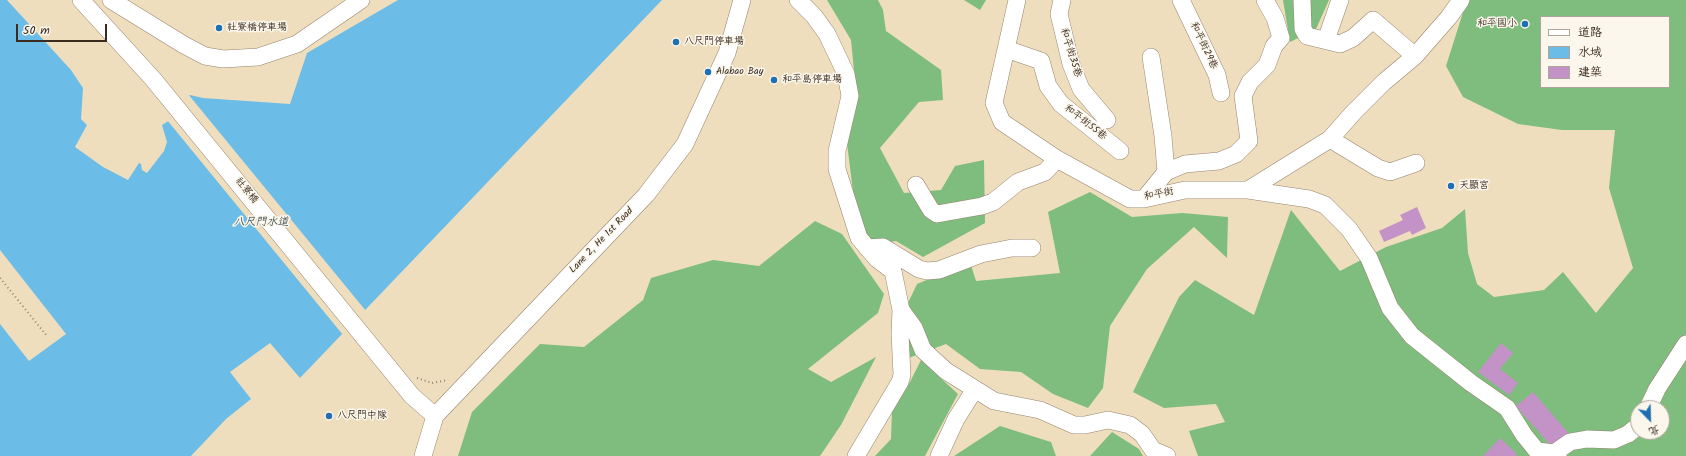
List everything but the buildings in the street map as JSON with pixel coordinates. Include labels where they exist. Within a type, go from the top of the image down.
[{"type":"street","name":"社寮橋","points":[[81,0],[153,79],[369,341],[412,396],[435,416]]},
{"type":"street","points":[[111,0],[184,45],[205,56],[223,59],[253,57],[297,44],[361,0]]},
{"type":"street","name":"Lane 2, He 1st Road","points":[[423,456],[435,416],[646,195],[685,144],[727,53],[742,0]]},
{"type":"street","points":[[798,0],[814,16],[827,34],[846,74],[850,96],[837,151],[837,169],[859,238],[877,259],[893,270],[901,310],[900,333],[902,375],[900,382],[856,456]]},
{"type":"street","name":"和平街","points":[[1017,0],[994,103],[1002,122],[1057,159],[1130,198],[1144,199],[1186,190],[1248,190],[1309,200],[1325,205],[1349,228],[1370,258],[1390,308],[1412,336],[1471,383],[1508,408],[1524,435],[1537,451],[1554,455]]},
{"type":"street","name":"和平街35巷","points":[[1062,0],[1059,14],[1071,64],[1081,90],[1107,120]]},
{"type":"street","name":"和平街29巷","points":[[1181,0],[1217,75],[1221,93]]},
{"type":"street","points":[[1144,199],[1166,172],[1185,164],[1218,161],[1236,154],[1248,141],[1244,96],[1250,82],[1267,65],[1274,46],[1281,38],[1275,18],[1265,0]]},
{"type":"street","points":[[1302,0],[1303,29],[1307,36],[1340,44],[1353,38],[1373,20],[1415,56]]},
{"type":"street","points":[[1326,40],[1340,0]]},
{"type":"street","points":[[1248,190],[1330,139],[1373,92],[1415,56],[1449,17],[1461,0]]},
{"type":"street","name":"和平街55巷","points":[[1006,50],[1041,61],[1048,86],[1061,104],[1120,151]]},
{"type":"street","points":[[1151,57],[1163,136],[1166,172]]},
{"type":"street","points":[[1330,139],[1378,168],[1390,172],[1416,163]]},
{"type":"street","points":[[916,185],[931,210],[937,214],[982,206],[993,202],[1018,182],[1045,172],[1057,159]]},
{"type":"street","points":[[867,248],[883,247],[918,269],[927,271],[939,270],[981,254],[1012,248],[1032,248]]},
{"type":"street","points":[[901,310],[914,328],[923,350],[946,371],[994,401],[1040,410],[1074,425],[1084,425],[1108,420],[1130,426],[1142,434],[1153,450],[1167,456]]},
{"type":"street","points":[[1652,400],[1657,389],[1686,344]]},
{"type":"street","points":[[939,456],[956,419],[975,389]]},
{"type":"street","points":[[1554,455],[1570,442],[1587,439],[1614,440],[1630,432]]},
{"type":"path","points":[[0,278],[47,336]]},
{"type":"path","points":[[414,377],[432,383],[446,381],[453,378]]},
{"type":"green space","points":[[827,0],[878,0],[883,10],[886,31],[941,70],[943,100],[919,102],[880,148],[904,193],[941,190],[955,166],[984,160],[985,223],[923,257],[896,241],[882,243],[867,241],[855,208],[846,135],[857,102],[851,40]]},
{"type":"green space","points":[[964,0],[986,0],[980,10]]},
{"type":"green space","points":[[1283,0],[1329,0],[1316,29],[1290,42]]},
{"type":"green space","points":[[1470,0],[1686,0],[1686,456],[1198,456],[1189,431],[1225,422],[1216,404],[1164,408],[1133,392],[1179,297],[1195,280],[1254,315],[1291,210],[1340,271],[1386,247],[1442,228],[1465,209],[1468,253],[1477,284],[1494,297],[1544,290],[1563,272],[1596,313],[1633,268],[1609,188],[1615,130],[1562,130],[1518,124],[1463,97],[1446,66],[1466,3]]},
{"type":"green space","points":[[1090,192],[1132,217],[1182,213],[1228,217],[1227,258],[1194,227],[1147,269],[1110,326],[1103,388],[1088,408],[1053,394],[1021,372],[980,369],[946,344],[906,359],[908,303],[917,284],[970,262],[976,281],[1060,273],[1048,212]]},
{"type":"green space","points":[[815,221],[842,234],[884,294],[878,313],[808,369],[831,382],[876,357],[841,425],[820,456],[458,456],[472,412],[540,344],[584,347],[643,300],[651,278],[713,260],[759,266]]},
{"type":"green space","points":[[921,360],[958,394],[925,456],[875,456],[891,439],[892,411],[910,382]]},
{"type":"green space","points":[[1000,426],[1051,442],[1056,456],[954,456]]},
{"type":"green space","points":[[1112,432],[1139,449],[1143,456],[1090,456]]},
{"type":"water","name":"八尺門水道","points":[[0,0],[7,0],[71,70],[83,88],[81,119],[87,125],[75,147],[103,167],[128,180],[139,163],[141,164],[142,170],[147,173],[164,151],[167,142],[162,125],[175,117],[179,106],[190,95],[203,98],[290,104],[307,53],[398,0],[662,0],[300,378],[270,343],[230,372],[251,399],[226,419],[191,456],[0,456],[0,324],[29,361],[66,334],[0,250]]},
{"type":"pier","points":[[188,94],[366,311],[343,335],[167,120],[173,116],[177,105]]},
{"type":"place","name":"和平國小","points":[[1525,24]]},
{"type":"place","name":"社寮橋停車場","points":[[219,28]]},
{"type":"place","name":"八尺門停車場","points":[[676,42]]},
{"type":"place","name":"Alabao Bay","points":[[708,72]]},
{"type":"place","name":"和平島停車場","points":[[774,80]]},
{"type":"place","name":"天顯宮","points":[[1451,186]]},
{"type":"place","name":"八尺門中隊","points":[[329,416]]}]
